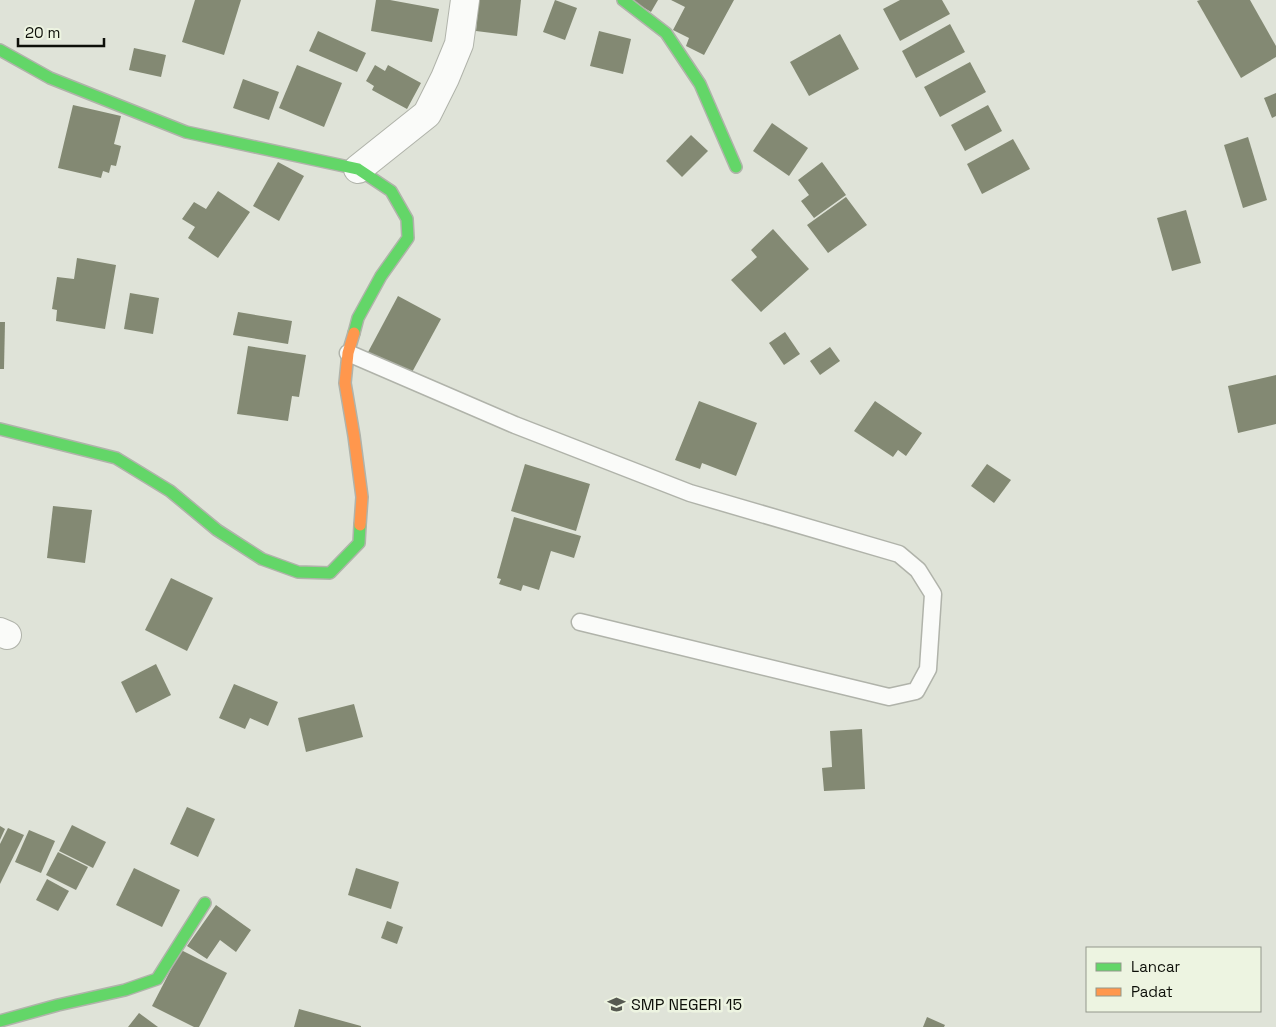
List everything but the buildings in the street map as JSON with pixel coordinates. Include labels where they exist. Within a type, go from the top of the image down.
[{"type":"street","points":[[358,169],[427,114],[459,44],[465,0]]},
{"type":"street","points":[[623,0],[666,32],[700,84],[736,167]]},
{"type":"street","points":[[0,50],[50,78],[186,132],[358,169],[391,191],[407,219],[408,238],[380,276],[358,318],[348,353],[345,383],[362,497],[359,544],[330,573],[298,572],[262,559],[217,530],[170,491],[116,458],[0,429]]},
{"type":"street","points":[[0,1021],[58,1005],[125,990],[157,979],[205,903]]},
{"type":"lane","points":[[348,353],[515,425],[690,493],[899,554],[918,570],[933,594],[928,669],[916,690],[890,697],[580,622]]},
{"type":"traffic: fast","points":[[623,0],[666,33],[700,84],[736,167]]},
{"type":"traffic: fast","points":[[0,50],[50,78],[186,132],[358,169],[391,191],[407,219],[408,238],[381,276],[358,318],[354,333]]},
{"type":"traffic: fast","points":[[0,429],[116,458],[170,491],[217,530],[262,559],[298,572],[330,573],[359,543],[360,525]]},
{"type":"traffic: fast","points":[[0,1021],[58,1005],[125,990],[157,979],[205,903]]},
{"type":"traffic: slow","points":[[354,333],[348,353],[345,383],[362,497],[360,525]]},
{"type":"place","name":"SMP NEGERI 15","points":[[617,1004]]}]
